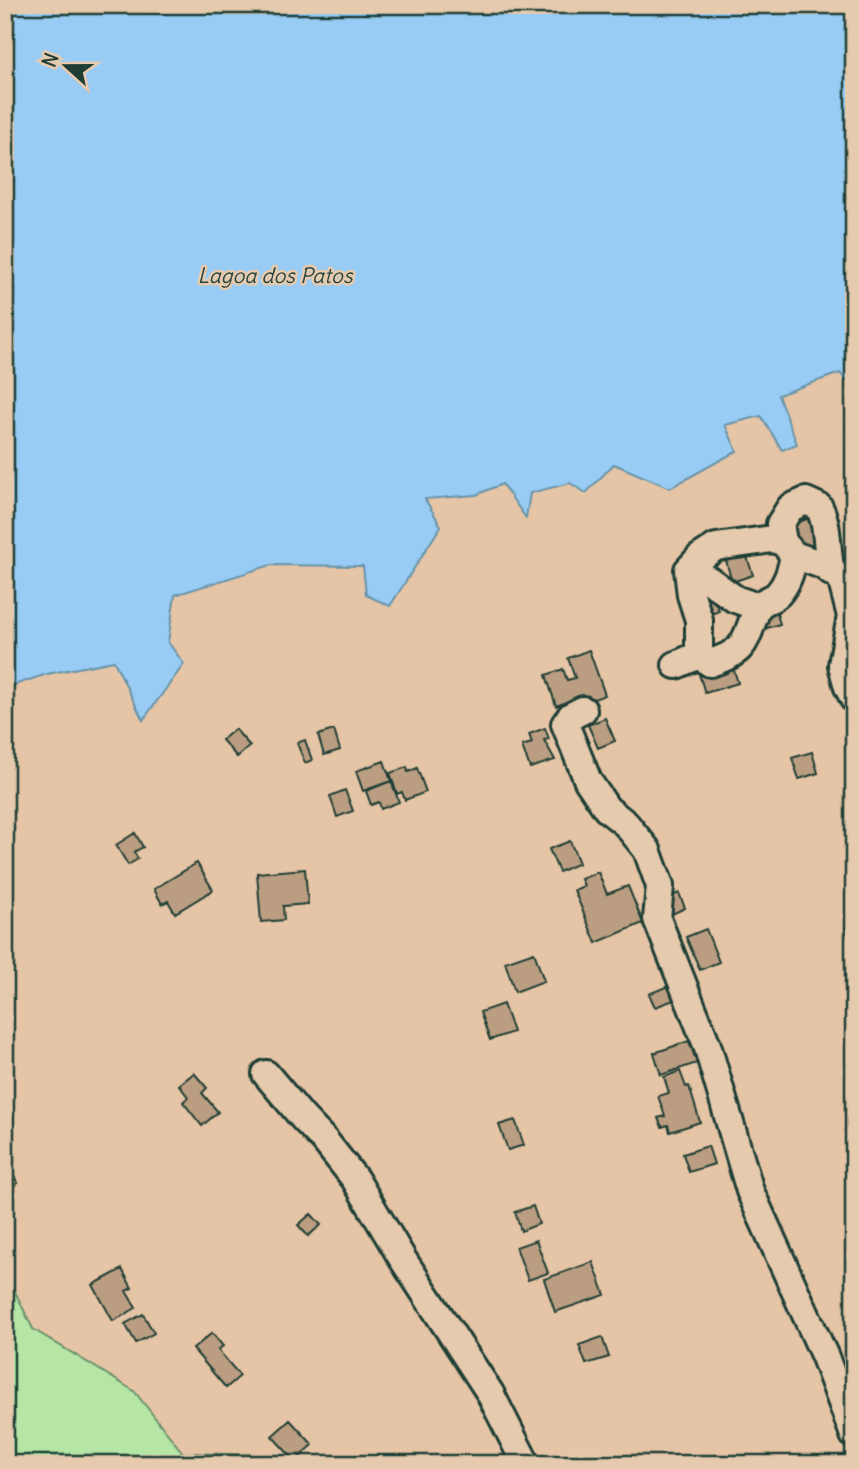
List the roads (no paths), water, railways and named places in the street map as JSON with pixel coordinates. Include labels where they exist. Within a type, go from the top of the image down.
[{"type":"lane","points":[[831,572],[825,519],[819,507],[806,502],[790,508],[780,524],[789,549],[789,575],[779,593],[758,607],[746,643],[731,657],[710,663],[687,660],[699,621],[691,595],[688,570],[699,558],[716,547],[772,539],[789,549],[822,565],[831,572],[841,579],[850,616],[842,665],[854,699]]},
{"type":"lane","points":[[688,570],[709,580],[735,599],[758,607]]},
{"type":"lane","points":[[583,710],[571,716],[565,724],[588,781],[607,809],[626,824],[647,850],[660,886],[657,919],[707,1045],[750,1191],[825,1357],[854,1435]]},
{"type":"lane","points":[[266,1074],[355,1179],[402,1258],[490,1393],[526,1464]]},
{"type":"water","name":"Lagoa dos Patos","points":[[5,5],[854,5],[854,389],[840,373],[778,395],[797,444],[782,450],[761,416],[725,425],[737,451],[670,488],[614,464],[586,493],[570,483],[530,493],[526,518],[502,484],[476,495],[425,499],[441,526],[390,606],[366,595],[363,566],[271,565],[175,595],[168,642],[184,664],[143,720],[114,661],[47,674],[5,688]]}]
